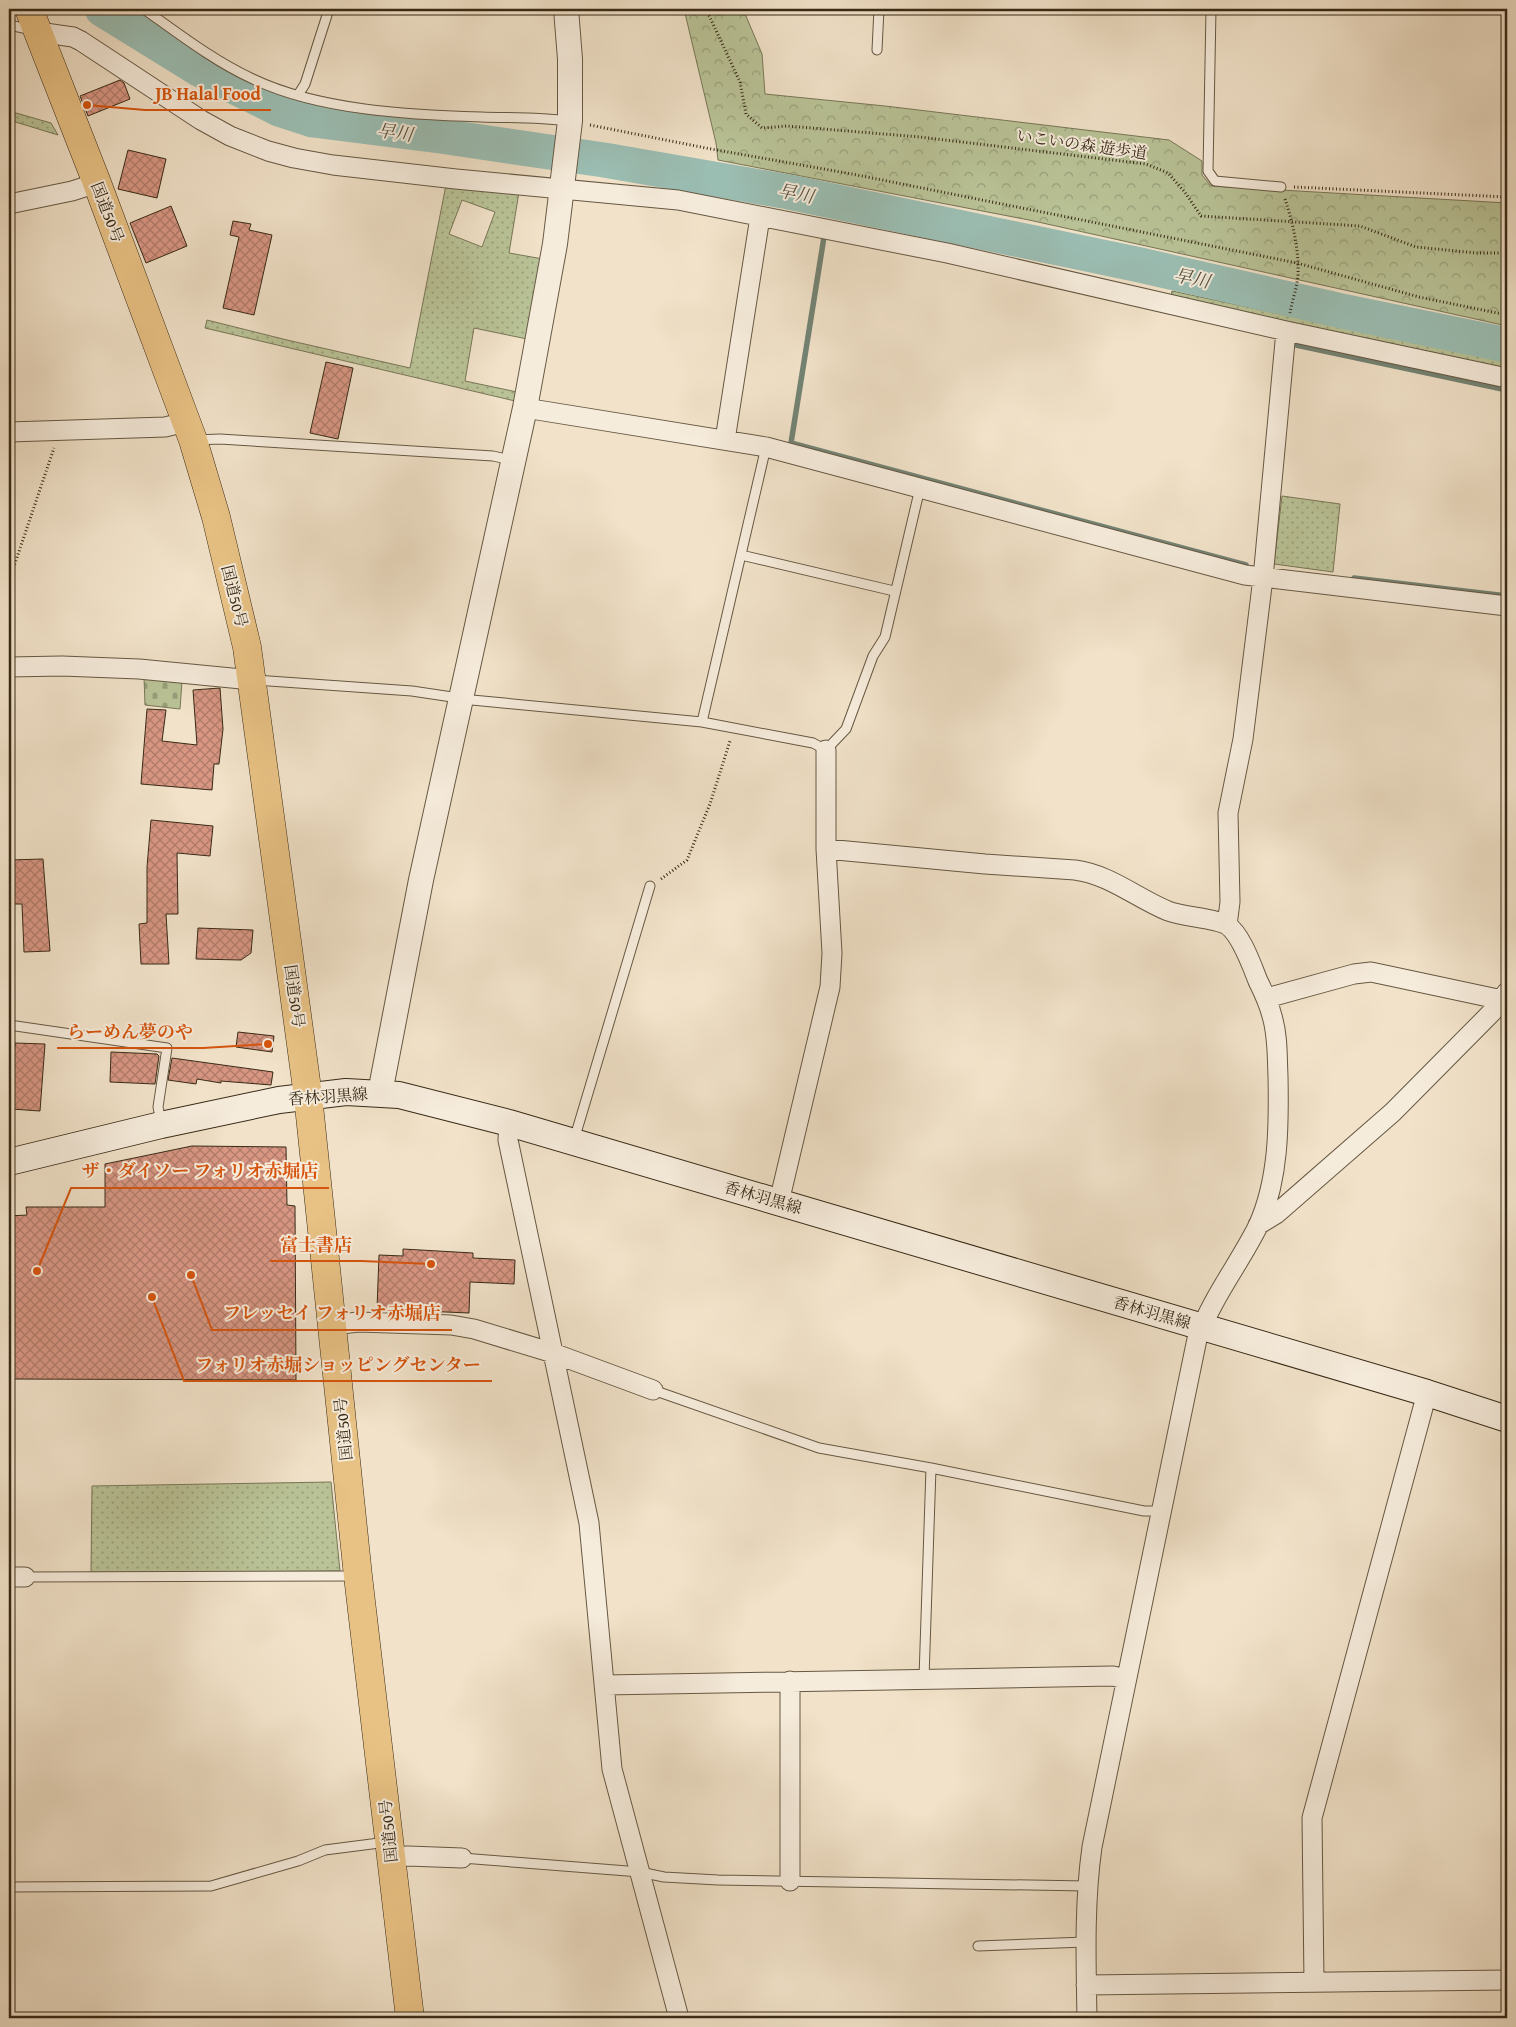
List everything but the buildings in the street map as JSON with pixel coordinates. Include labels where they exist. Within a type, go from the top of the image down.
[{"type":"highway","name":"国道50号","points":[[27,22],[97,183],[189,431],[216,517],[239,606],[252,680],[308,1096],[358,1576],[410,2018]]},
{"type":"main road","name":"香林羽黒線","points":[[9,1162],[161,1125],[279,1100],[346,1092],[380,1093],[414,1098],[509,1123],[779,1202],[1427,1393],[1507,1419]]},
{"type":"street","points":[[380,1093],[421,880],[512,460],[525,408],[555,244],[569,126],[570,59],[566,9]]},
{"type":"street","points":[[27,22],[81,41],[201,120],[230,136],[268,151],[294,158],[333,165],[563,185],[678,200],[760,218],[947,253],[1288,324],[1507,378]]},
{"type":"street","points":[[9,204],[72,191],[97,183]]},
{"type":"street","points":[[725,440],[760,218]]},
{"type":"street","points":[[1227,925],[1230,902],[1228,813],[1243,739],[1263,578],[1288,324]]},
{"type":"street","points":[[525,408],[766,447],[1245,575],[1507,606]]},
{"type":"street","points":[[9,432],[165,427],[189,431]]},
{"type":"street","points":[[9,667],[62,666],[138,669],[252,680]]},
{"type":"street","points":[[779,1202],[830,987],[832,953],[826,849],[826,750]]},
{"type":"street","points":[[826,849],[1086,872],[1112,880],[1169,912],[1227,925],[1239,940],[1273,1017],[1277,1041],[1278,1125],[1275,1160],[1268,1194],[1258,1225],[1201,1327],[1197,1339],[1125,1679],[1092,1847],[1086,1886],[1086,2018]]},
{"type":"street","points":[[1266,998],[1354,974],[1371,972],[1505,998]]},
{"type":"street","points":[[1258,1225],[1276,1214],[1393,1112],[1505,998]]},
{"type":"street","points":[[509,1123],[508,1140],[589,1523],[614,1775],[670,1987],[680,2018]]},
{"type":"street","points":[[332,1325],[358,1322],[451,1325],[474,1329],[553,1353],[653,1390]]},
{"type":"street","points":[[1314,1982],[1312,1818],[1427,1393]]},
{"type":"street","points":[[604,1685],[924,1678],[1113,1676],[1125,1679]]},
{"type":"street","points":[[790,1681],[790,1881]]},
{"type":"street","points":[[391,1850],[408,1856],[462,1858]]},
{"type":"street","points":[[1086,1985],[1507,1980]]},
{"type":"lane","points":[[144,9],[219,61],[253,79],[298,95],[344,106],[480,117],[545,118],[569,126]]},
{"type":"lane","points":[[298,95],[305,84],[329,9]]},
{"type":"lane","points":[[877,50],[879,9]]},
{"type":"lane","points":[[1211,9],[1208,171],[1215,182],[1281,187]]},
{"type":"lane","points":[[189,431],[204,438],[493,456],[512,460]]},
{"type":"lane","points":[[702,722],[766,447]]},
{"type":"lane","points":[[252,680],[412,691],[461,698],[702,722],[813,743],[826,750],[846,729],[873,656],[885,637],[894,591],[920,488]]},
{"type":"lane","points":[[741,555],[894,591]]},
{"type":"lane","points":[[573,1142],[650,886]]},
{"type":"lane","points":[[9,1026],[167,1048],[158,1107],[161,1125]]},
{"type":"lane","points":[[653,1390],[819,1448],[931,1468],[1144,1511],[1161,1510]]},
{"type":"lane","points":[[924,1678],[931,1468]]},
{"type":"lane","points":[[17,1577],[358,1576]]},
{"type":"lane","points":[[9,1887],[212,1886],[298,1861],[325,1850],[391,1850]]},
{"type":"lane","points":[[462,1858],[640,1872],[709,1880],[1086,1886]]},
{"type":"lane","points":[[978,1946],[1086,1942]]},
{"type":"path","name":"いこいの森 遊歩道","points":[[706,9],[740,82],[746,114],[762,128],[787,126],[920,137],[1146,164],[1168,172],[1201,216],[1360,226],[1416,248],[1476,253],[1507,253]]},
{"type":"path","points":[[569,126],[852,174],[1297,263],[1419,297],[1507,316]]},
{"type":"path","points":[[1288,324],[1298,276],[1292,222],[1281,187],[1507,197]]},
{"type":"path","points":[[9,581],[54,447]]},
{"type":"path","points":[[650,886],[687,860],[710,804],[734,728]]},
{"type":"green space","points":[[684,9],[743,9],[762,54],[765,94],[885,106],[1169,140],[1202,161],[1202,175],[1211,186],[1507,203],[1507,326],[1029,220],[718,160],[716,143]]},
{"type":"green space","points":[[9,111],[51,123],[58,135],[9,120]]},
{"type":"green space","points":[[446,185],[519,192],[509,253],[543,259],[527,339],[474,328],[465,381],[517,392],[515,401],[205,328],[207,320],[410,368]],"holes":[[[462,200],[495,212],[482,247],[449,234]]]},
{"type":"green space","points":[[1172,291],[1507,362],[1507,373],[1170,301]]},
{"type":"green space","points":[[1282,496],[1340,504],[1333,572],[1274,564]]},
{"type":"green space","points":[[144,677],[182,681],[180,709],[145,705]]},
{"type":"green space","points":[[331,1482],[340,1571],[91,1573],[92,1486]]},
{"type":"waterway","name":"早川","points":[[102,9],[199,69],[279,109],[313,120],[604,160],[789,192],[1140,265],[1342,311],[1507,345]]},
{"type":"waterway","points":[[788,203],[789,192]]},
{"type":"waterway","points":[[824,237],[791,443],[1246,565]]},
{"type":"waterway","points":[[1296,345],[1507,390]]},
{"type":"waterway","points":[[1354,578],[1507,596]]},
{"type":"place","name":"JB Halal Food","points":[[87,105]]},
{"type":"place","name":"らーめん夢のや","points":[[268,1044]]},
{"type":"place","name":"富士書店","points":[[431,1264]]},
{"type":"place","name":"ザ・ダイソー フォリオ赤堀店","points":[[37,1271]]},
{"type":"place","name":"フレッセイ フォリオ赤堀店","points":[[191,1275]]},
{"type":"place","name":"フォリオ赤堀ショッピングセンター","points":[[152,1297]]}]
